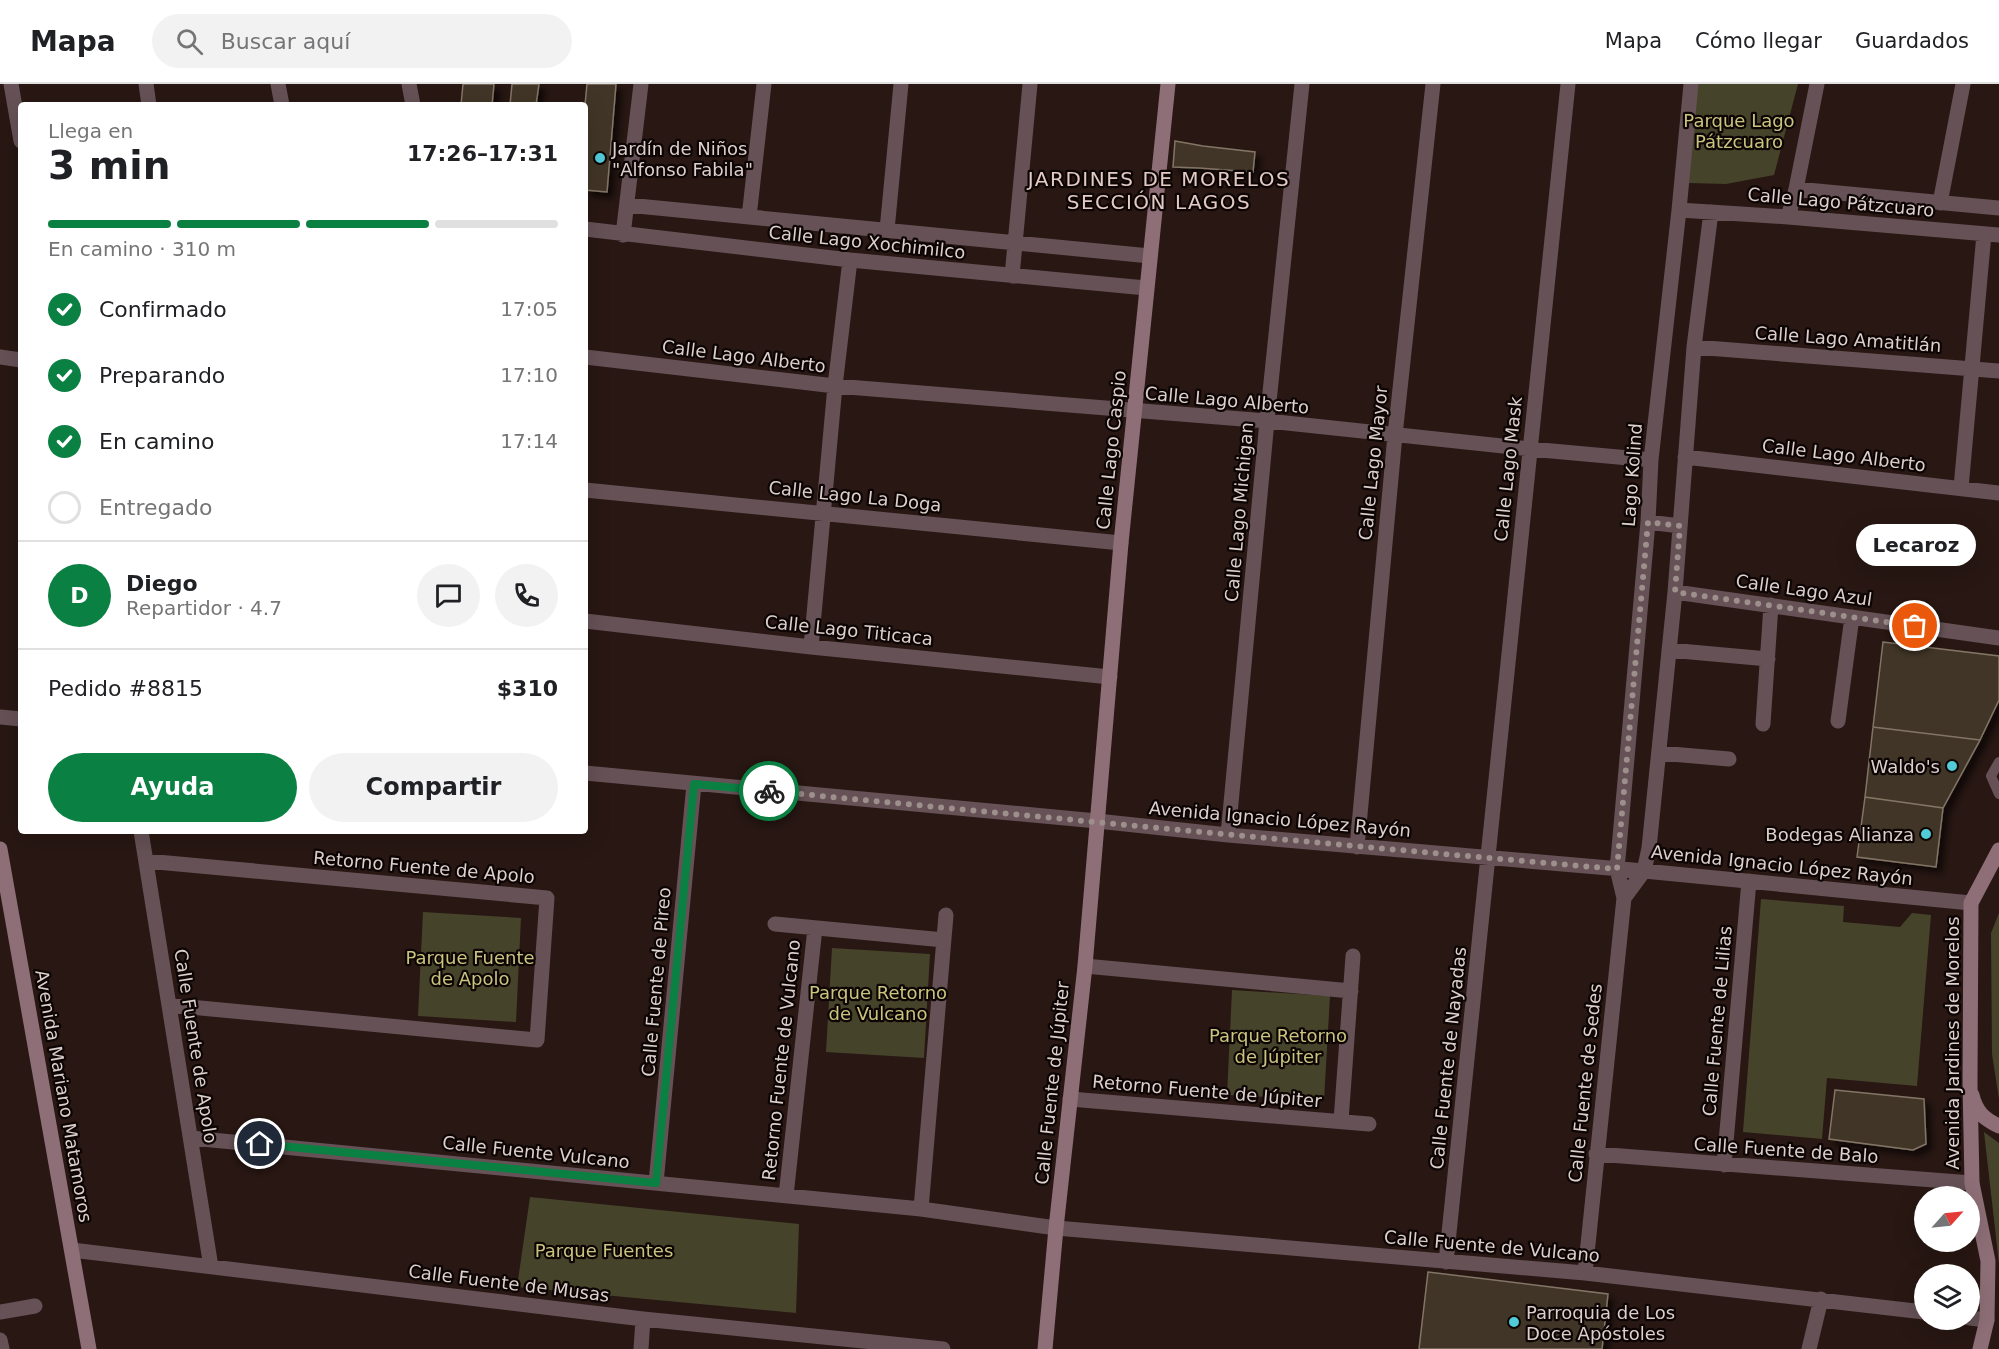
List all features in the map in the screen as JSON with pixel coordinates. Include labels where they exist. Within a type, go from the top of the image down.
[{"type":"street","points":[[12,84],[18,122]]},
{"type":"street","points":[[146,84],[148,102]]},
{"type":"street","points":[[278,84],[281,102]]},
{"type":"street","points":[[409,84],[412,102]]},
{"type":"street","points":[[623,235],[641,84]]},
{"type":"street","points":[[749,217],[764,84]]},
{"type":"street","points":[[887,230],[901,84]]},
{"type":"street","points":[[1012,276],[1030,84]]},
{"type":"street","name":"Calle Lago Caspio","points":[[1097,821],[1121,543],[1168,84]]},
{"type":"street","name":"Calle Lago Michigan","points":[[1228,836],[1266,421],[1302,84]]},
{"type":"street","name":"Calle Lago Mayor","points":[[1357,847],[1395,435],[1433,84]]},
{"type":"street","name":"Calle Lago Mask","points":[[1488,858],[1568,84]]},
{"type":"street","name":"Lago Kolind","points":[[1617,869],[1648,522],[1651,460],[1691,84]]},
{"type":"street","points":[[1788,217],[1796,189],[1817,84]]},
{"type":"street","points":[[1940,203],[1963,84]]},
{"type":"street","name":"Calle Lago Pátzcuaro","points":[[1796,189],[1999,208]]},
{"type":"street","name":"Calle Lago Xochimilco","points":[[627,206],[1150,256]]},
{"type":"street","name":"Calle Lago Pátzcuaro","points":[[1679,210],[1992,235]]},
{"type":"street","points":[[1624,898],[1644,871],[1649,848],[1675,592],[1695,347],[1711,212]]},
{"type":"street","name":"Calle Lago Xochimilco","points":[[588,230],[850,261],[1146,288]]},
{"type":"street","points":[[1961,488],[1971,368],[1992,235]]},
{"type":"street","points":[[811,647],[835,386],[850,261]]},
{"type":"street","name":"Calle Lago Amatitlán","points":[[1695,347],[1999,371]]},
{"type":"street","points":[[0,357],[18,360]]},
{"type":"street","name":"Calle Lago Alberto","points":[[588,357],[835,386],[1266,421],[1651,460]]},
{"type":"street","name":"Calle Lago Alberto","points":[[1685,457],[1999,493]]},
{"type":"street","name":"Calle Lago La Doga","points":[[588,490],[1121,543]]},
{"type":"street","points":[[1648,522],[1680,526]]},
{"type":"street","name":"Calle Lago Azul","points":[[1675,592],[1999,638]]},
{"type":"street","points":[[1764,723],[1771,605]]},
{"type":"street","points":[[1838,721],[1852,617]]},
{"type":"street","name":"Calle Lago Titicaca","points":[[588,621],[811,647],[1110,677]]},
{"type":"street","points":[[1669,650],[1768,659]]},
{"type":"street","points":[[0,717],[18,719]]},
{"type":"street","points":[[1659,753],[1729,759]]},
{"type":"street","name":"Avenida Ignacio López Rayón","points":[[588,773],[1097,821],[1228,836],[1644,871],[1971,903]]},
{"type":"street","name":"Calle Fuente de Pireo","points":[[656,1183],[694,784]]},
{"type":"street","name":"Calle Fuente de Júpiter","points":[[1045,1349],[1085,966],[1097,821]]},
{"type":"street","name":"Calle Fuente de Apolo","points":[[142,834],[211,1267]]},
{"type":"street","name":"Avenida Mariano Matamoros","points":[[0,849],[89,1349]]},
{"type":"street","name":"Avenida Jardines de Morelos","points":[[1980,1349],[1986,1320],[1988,1261],[1972,1183],[1971,903],[1999,850]]},
{"type":"street","name":"Calle Fuente de Nayadas","points":[[1446,1262],[1488,858]]},
{"type":"street","name":"Retorno Fuente de Apolo","points":[[146,861],[547,898],[537,1040],[169,1005]]},
{"type":"street","name":"Calle Fuente de Sedes","points":[[1585,1273],[1624,898],[1617,869]]},
{"type":"street","name":"Calle Fuente de Lilias","points":[[1724,1165],[1749,881]]},
{"type":"street","points":[[921,1209],[945,915]]},
{"type":"street","name":"Retorno Fuente de Vulcano","points":[[775,924],[944,940]]},
{"type":"street","name":"Retorno Fuente de Vulcano","points":[[786,1196],[815,928]]},
{"type":"street","name":"Retorno Fuente de Júpiter","points":[[1341,1121],[1353,956]]},
{"type":"street","points":[[1085,966],[1351,991]]},
{"type":"street","points":[[1970,1084],[1974,1104],[1985,1119],[1999,1126]]},
{"type":"street","name":"Retorno Fuente de Júpiter","points":[[1070,1099],[1369,1124]]},
{"type":"street","name":"Calle Fuente Vulcano","points":[[191,1138],[921,1209],[1056,1228]]},
{"type":"street","name":"Calle Fuente de Balo","points":[[1596,1154],[1972,1183]]},
{"type":"street","name":"Calle Fuente de Vulcano","points":[[1056,1228],[1585,1273],[1914,1311]]},
{"type":"street","name":"Calle Fuente de Musas","points":[[72,1250],[643,1319],[943,1349]]},
{"type":"street","points":[[1809,1349],[1821,1299]]},
{"type":"street","points":[[0,1312],[35,1306]]},
{"type":"street","points":[[641,1349],[643,1319]]},
{"type":"street","points":[[1980,1319],[1986,1320]]},
{"type":"street","points":[[0,1340],[2,1349]]},
{"type":"lane","points":[[1999,762],[1991,776],[1999,794]]},
{"type":"green space","name":"Parque Lago Pátzcuaro","points":[[1696,84],[1798,84],[1774,175],[1726,184],[1688,183]]},
{"type":"green space","points":[[1761,899],[1844,906],[1843,922],[1900,927],[1912,913],[1931,915],[1917,1086],[1827,1078],[1822,1139],[1743,1132]]},
{"type":"green space","name":"Parque Fuente de Apolo","points":[[423,912],[521,918],[516,1022],[418,1016]]},
{"type":"green space","points":[[1999,913],[1999,1099],[1992,1054],[1991,933]]},
{"type":"green space","name":"Parque Retorno de Vulcano","points":[[832,948],[930,954],[924,1058],[826,1052]]},
{"type":"green space","name":"Parque Retorno de Júpiter","points":[[1232,990],[1330,996],[1324,1100],[1227,1095]]},
{"type":"green space","points":[[1984,1132],[1999,1143],[1999,1264]]},
{"type":"green space","name":"Parque Fuentes","points":[[530,1197],[799,1224],[796,1313],[517,1287]]},
{"type":"building","points":[[463,84],[494,84],[492,102],[461,102]]},
{"type":"building","points":[[512,84],[539,84],[536,102],[510,102]]},
{"type":"building","points":[[587,84],[616,84],[607,192],[588,190],[588,102],[585,102]]},
{"type":"building","points":[[1175,141],[1255,152],[1253,172],[1173,167]]},
{"type":"building","points":[[1883,642],[1999,656],[1999,700],[1980,740],[1873,727]]},
{"type":"building","points":[[1873,727],[1980,740],[1943,808],[1865,797]]},
{"type":"building","points":[[1865,797],[1943,808],[1936,867],[1857,857]]},
{"type":"building","points":[[1835,1090],[1924,1099],[1926,1144],[1913,1150],[1829,1139]]},
{"type":"building","name":"Parroquia de Los Doce Apóstoles","points":[[1428,1272],[1608,1294],[1602,1349],[1419,1349]]},
{"type":"way so far","points":[[769,791],[1097,821],[1228,836],[1617,869],[1648,522],[1680,526],[1675,592],[1915,626]]},
{"type":"place","name":"Jardín de Niños \"Alfonso Fabila\"","points":[[600,158]]},
{"type":"place","name":"Lecaroz","points":[[1915,626]]},
{"type":"place","name":"Waldo's","points":[[1952,766]]},
{"type":"place","name":"Bodegas Alianza","points":[[1926,834]]},
{"type":"place","name":"Parroquia de Los Doce Apóstoles","points":[[1514,1322]]},
{"type":"district","name":"JARDINES DE MORELOS SECCIÓN LAGOS","points":[[1159,190]]},
{"type":"route","points":[[260,1144],[656,1183],[694,784],[769,791]]}]
